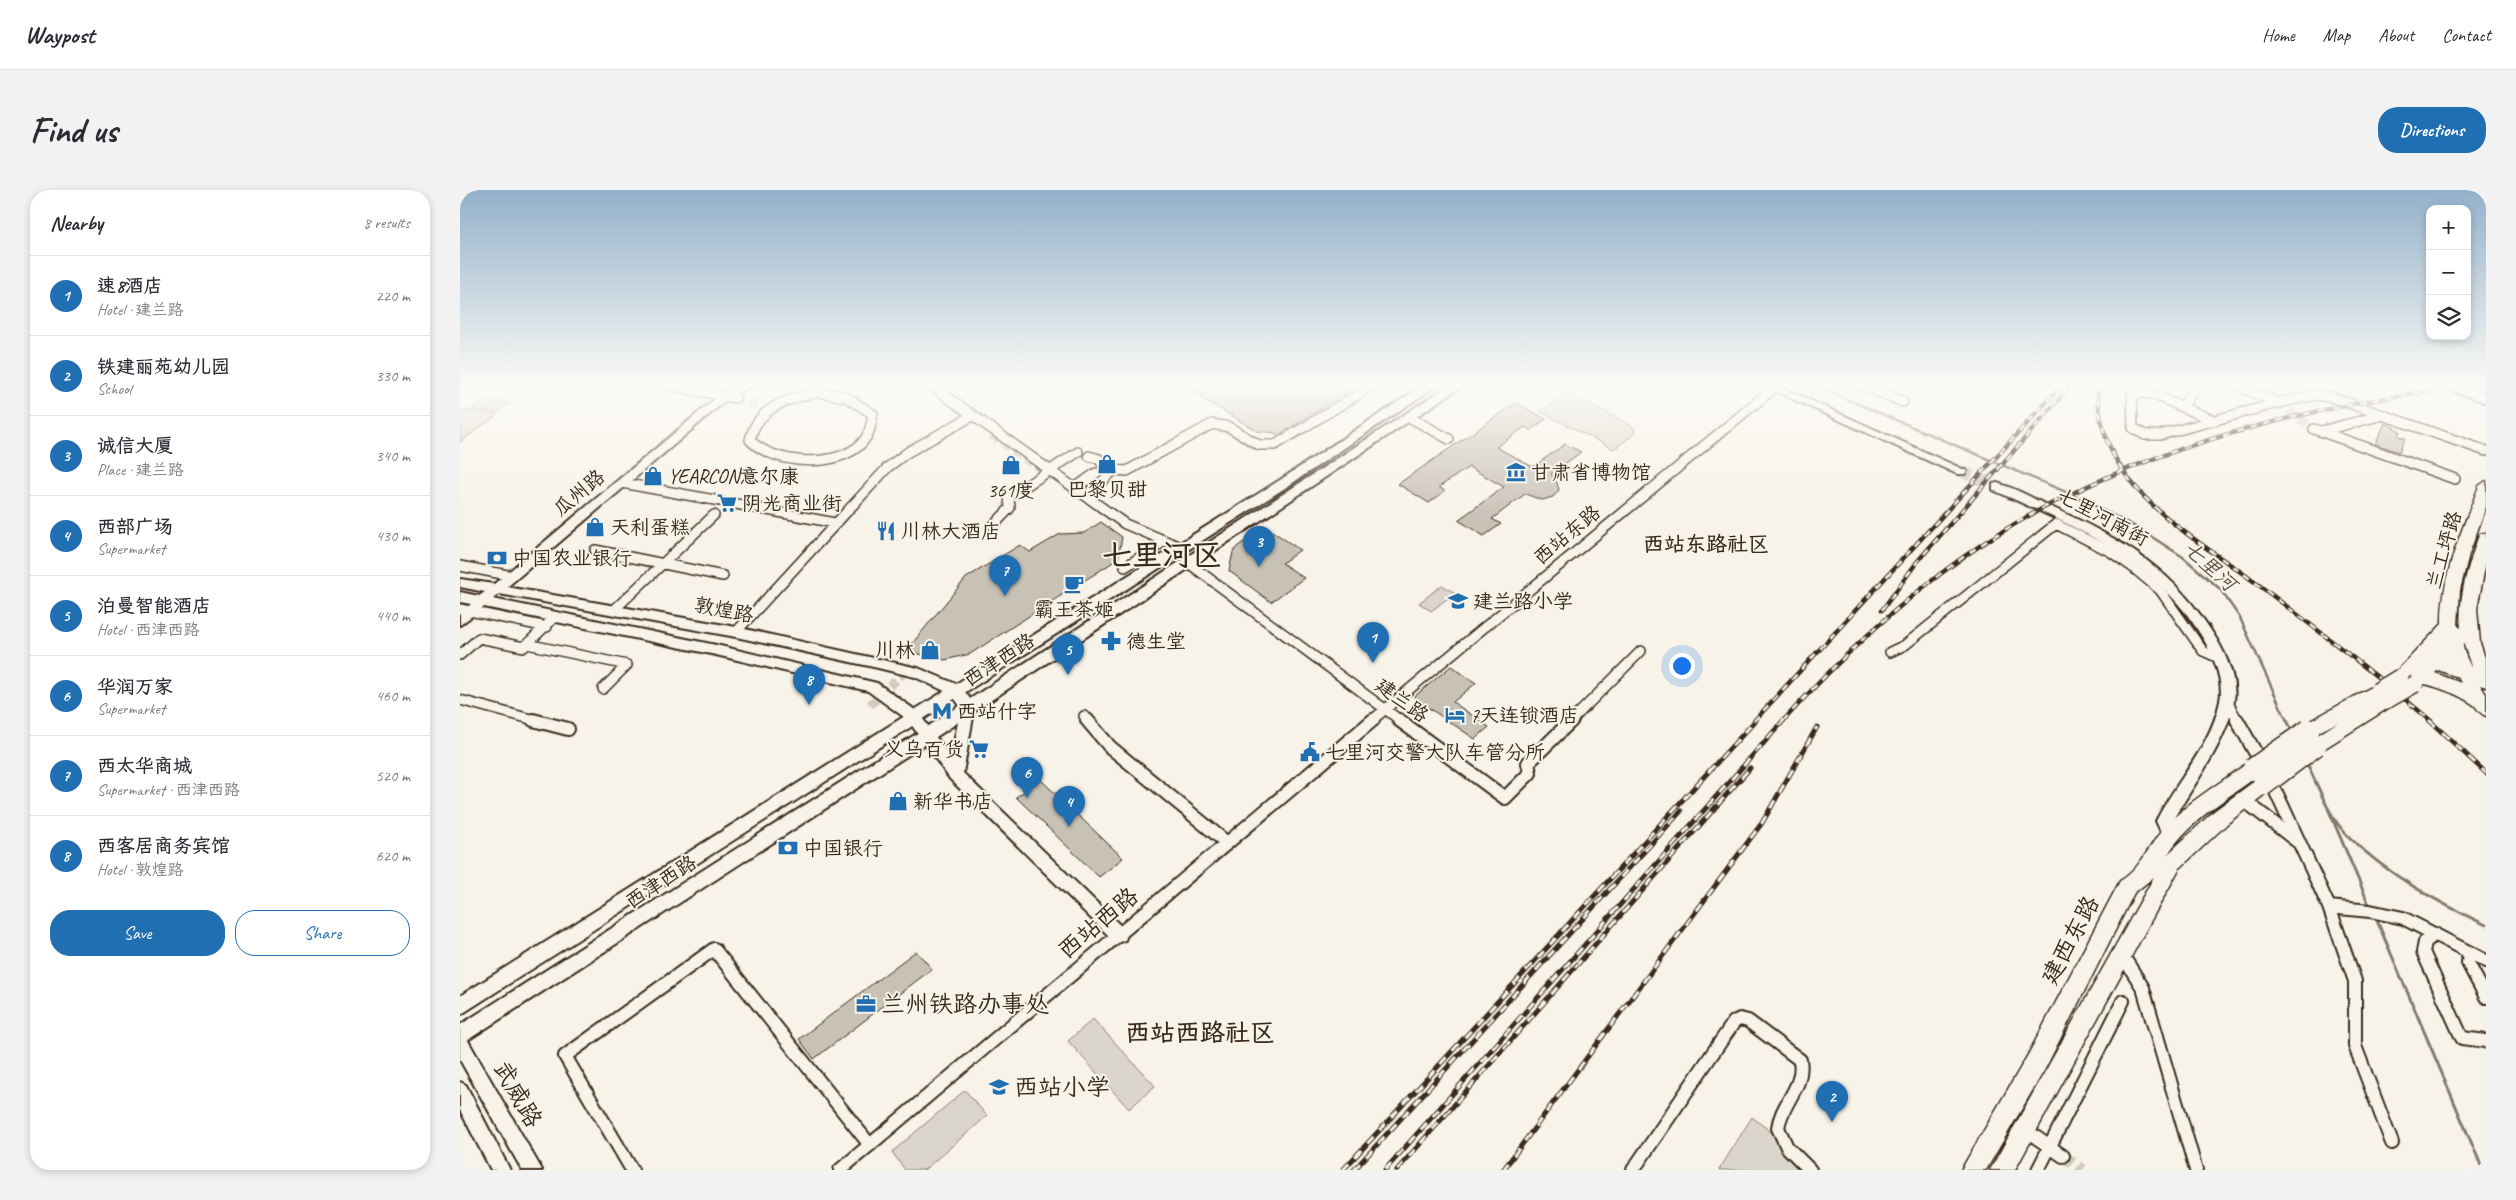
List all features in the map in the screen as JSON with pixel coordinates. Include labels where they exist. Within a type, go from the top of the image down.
[{"type":"highway","name":"兰工坪路","points":[[2452,633],[2451,595],[2460,557],[2486,486]]},
{"type":"highway","name":"兰工坪路","points":[[2486,538],[2477,563],[2469,601],[2468,626],[2477,664],[2486,680]]},
{"type":"highway","points":[[2413,675],[2452,633],[2468,626]]},
{"type":"highway","points":[[2002,1170],[2172,863],[2221,817],[2245,801],[2258,777],[2313,737],[2434,663],[2452,633]]},
{"type":"highway","points":[[2452,633],[2466,673],[2484,700]]},
{"type":"highway","points":[[2434,663],[2466,673]]},
{"type":"highway","points":[[2413,675],[2444,682],[2484,700]]},
{"type":"highway","name":"建西东路","points":[[1973,1170],[2037,1060],[2127,888],[2140,881],[2170,836],[2195,810],[2258,777]]},
{"type":"main road","name":"西津西路","points":[[460,1006],[1364,430]]},
{"type":"main road","name":"西津西路","points":[[460,1036],[927,735],[968,706],[1390,430]]},
{"type":"main road","points":[[1868,430],[1961,471]]},
{"type":"main road","name":"七里河南街","points":[[1997,487],[2086,527],[2142,560],[2185,600],[2208,633],[2226,678],[2227,701],[2209,742],[2164,821],[2170,836]]},
{"type":"main road","name":"敦煌路","points":[[460,583],[495,591],[736,632],[918,673],[956,690],[968,706]]},
{"type":"main road","name":"瓜州路","points":[[460,620],[465,610],[483,602],[495,591]]},
{"type":"main road","name":"敦煌路","points":[[460,597],[551,622],[716,650],[872,687],[913,716],[956,774],[1119,935]]},
{"type":"main road","points":[[956,774],[968,706]]},
{"type":"main road","name":"武威路","points":[[460,1043],[533,1170]]},
{"type":"main road","points":[[460,1092],[501,1170]]},
{"type":"street","name":"瓜州路","points":[[495,591],[622,483],[689,430]]},
{"type":"street","points":[[751,430],[750,440],[761,451],[788,459],[811,461],[830,458],[851,449],[866,438],[871,430]]},
{"type":"street","points":[[736,632],[888,467],[908,452],[948,430]]},
{"type":"street","points":[[992,430],[1125,524],[1180,547]]},
{"type":"street","points":[[1087,496],[1113,467],[1127,471],[1202,430]]},
{"type":"street","points":[[1234,430],[1259,445],[1275,445],[1300,430]]},
{"type":"street","points":[[1432,430],[1449,439]]},
{"type":"street","name":"西站东路","points":[[1384,710],[1717,430]]},
{"type":"street","points":[[2136,430],[2145,435],[2160,435],[2181,430]]},
{"type":"street","points":[[2319,430],[2456,479]]},
{"type":"street","points":[[2425,430],[2486,451]]},
{"type":"street","points":[[993,526],[1010,508],[1009,497],[1052,471],[1078,452]]},
{"type":"street","points":[[1089,456],[1099,459],[1101,462]]},
{"type":"street","points":[[1075,488],[1096,473]]},
{"type":"street","points":[[622,483],[720,501]]},
{"type":"street","points":[[736,504],[836,523]]},
{"type":"street","points":[[615,610],[714,515]]},
{"type":"street","points":[[1890,652],[1905,645],[2056,524],[2112,552],[2131,566],[2160,590],[2203,651],[2220,659]]},
{"type":"street","points":[[1125,567],[1165,541]]},
{"type":"street","points":[[595,550],[723,576]]},
{"type":"street","name":"建兰路","points":[[1187,562],[1505,798],[1530,773],[1528,763],[1641,650]]},
{"type":"street","points":[[460,566],[513,576]]},
{"type":"street","points":[[465,610],[551,622]]},
{"type":"street","points":[[460,655],[479,638],[524,647],[551,622]]},
{"type":"street","points":[[528,644],[628,665],[603,689]]},
{"type":"street","points":[[460,700],[568,729]]},
{"type":"street","points":[[2227,701],[2246,732],[2285,810],[2299,843],[2334,908],[2355,981],[2355,1046],[2392,1143]]},
{"type":"street","name":"西站西路","points":[[840,1170],[1384,710]]},
{"type":"street","points":[[1084,716],[1110,747],[1227,843]]},
{"type":"street","points":[[2245,801],[2299,843]]},
{"type":"street","points":[[2334,908],[2403,918],[2486,960]]},
{"type":"street","points":[[2435,934],[2426,942],[2422,952],[2462,1038],[2486,1041]]},
{"type":"street","points":[[632,1170],[565,1056],[714,949],[870,1145]]},
{"type":"street","points":[[2469,952],[2468,963],[2486,997]]},
{"type":"street","points":[[2121,953],[2143,988],[2196,1170]]},
{"type":"street","points":[[2038,1170],[2123,1001]]},
{"type":"street","points":[[1633,1170],[1734,1022],[1740,1019],[1748,1021],[1800,1060],[1803,1068],[1803,1078],[1781,1113],[1777,1126],[1780,1137],[1810,1170]]},
{"type":"street","points":[[2024,1129],[2063,1156]]},
{"type":"shaded area","points":[[460,430],[477,430],[460,442]]},
{"type":"shaded area","points":[[1576,430],[1635,430],[1634,434],[1614,449]]},
{"type":"shaded area","points":[[1442,585],[1455,593],[1431,611],[1419,603]]},
{"type":"shaded area","points":[[1093,1019],[1155,1086],[1129,1109],[1068,1041]]},
{"type":"shaded area","points":[[965,1090],[987,1116],[924,1170],[905,1170],[892,1152]]},
{"type":"shaded area","points":[[1752,1117],[1810,1163],[1811,1170],[1719,1170]]},
{"type":"building","points":[[1255,430],[1287,430],[1277,436],[1276,433]]},
{"type":"building","name":"甘肃省博物馆","points":[[1477,430],[1521,430],[1496,447],[1533,467],[1565,444],[1581,452],[1551,474],[1559,490],[1553,497],[1542,500],[1525,494],[1492,519],[1501,524],[1484,536],[1458,520],[1504,487],[1469,467],[1439,487],[1445,491],[1429,503],[1398,484]]},
{"type":"building","points":[[2382,430],[2398,430],[2400,431],[2398,436],[2405,438],[2399,452],[2375,444]]},
{"type":"building","points":[[1101,522],[1122,537],[1118,559],[970,654],[945,660],[906,651],[966,578],[1020,545],[1030,552],[1060,534],[1084,533]]},
{"type":"building","points":[[1266,527],[1300,550],[1282,563],[1304,578],[1271,602],[1229,571],[1233,552],[1238,546]]},
{"type":"building","name":"7天连锁酒店","points":[[1451,666],[1476,683],[1453,702],[1489,727],[1475,739],[1417,700],[1415,696]]},
{"type":"building","points":[[1041,780],[1123,858],[1099,877],[1016,797]]},
{"type":"building","name":"兰州铁路办事处","points":[[916,951],[932,969],[814,1059],[799,1039]]},
{"type":"waterway","name":"七里河","points":[[1919,430],[2073,495],[2138,528],[2183,557],[2220,589],[2240,618],[2287,721]]},
{"type":"waterway","name":"七里河","points":[[2287,720],[2292,731]]},
{"type":"waterway","name":"七里河","points":[[2306,761],[2335,819],[2347,835],[2362,849],[2395,875],[2449,907],[2486,925]]},
{"type":"waterway","points":[[2327,806],[2370,907]]},
{"type":"waterway","points":[[2375,916],[2483,1170]]},
{"type":"tunnel","points":[[991,435],[1052,477]]},
{"type":"tunnel","points":[[1961,471],[1997,487]]},
{"type":"tunnel","points":[[720,501],[736,504]]},
{"type":"tunnel","points":[[870,705],[912,665]]},
{"type":"tunnel","points":[[2063,1156],[2083,1170]]},
{"type":"railway","points":[[1754,721],[2021,430]]},
{"type":"railway","points":[[1882,610],[1917,562],[2032,430]]},
{"type":"railway","points":[[2104,430],[2112,452],[2124,470]]},
{"type":"railway","points":[[2124,470],[2209,440],[2245,430]]},
{"type":"railway","points":[[1783,721],[1846,655],[1891,614],[1962,558],[2020,521],[2080,489],[2124,470]]},
{"type":"railway","points":[[2124,470],[2153,505],[2179,528],[2264,589],[2431,721]]},
{"type":"railway","points":[[1343,1170],[1756,720]]},
{"type":"railway","points":[[1385,1170],[1784,720]]},
{"type":"railway","points":[[2429,720],[2486,773]]},
{"type":"railway","points":[[1503,1170],[1762,823],[1817,727]]},
{"type":"railway","points":[[1397,1170],[1750,768]]},
{"type":"railway","points":[[1354,1170],[1681,811]]},
{"type":"place","name":"巴黎贝甜","points":[[1107,464]]},
{"type":"place","name":"361度","points":[[1011,465]]},
{"type":"place","name":"甘肃省博物馆","points":[[1516,472]]},
{"type":"place","name":"YEARCON意尔康","points":[[653,476]]},
{"type":"place","name":"阴光商业街","points":[[727,503]]},
{"type":"place","name":"天利蛋糕","points":[[595,527]]},
{"type":"place","name":"川林大酒店","points":[[886,531]]},
{"type":"place","name":"中国农业银行","points":[[497,558]]},
{"type":"place","name":"诚信大厦","points":[[1259,567]]},
{"type":"place","name":"霸王茶姬","points":[[1074,584]]},
{"type":"place","name":"西太华商城","points":[[1005,596]]},
{"type":"place","name":"建兰路小学","points":[[1458,601]]},
{"type":"place","name":"德生堂","points":[[1111,641]]},
{"type":"place","name":"川林","points":[[930,650]]},
{"type":"place","name":"速8酒店","points":[[1373,663]]},
{"type":"place","name":"泊曼智能酒店","points":[[1068,675]]},
{"type":"place","name":"西客居商务宾馆","points":[[809,705]]},
{"type":"place","name":"西站什字","points":[[942,711]]},
{"type":"place","name":"7天连锁酒店","points":[[1455,715]]},
{"type":"place","name":"义乌百货","points":[[979,749]]},
{"type":"place","name":"七里河交警大队车管分所","points":[[1310,752]]},
{"type":"place","name":"华润万家","points":[[1027,798]]},
{"type":"place","name":"新华书店","points":[[898,801]]},
{"type":"place","name":"西部广场","points":[[1069,827]]},
{"type":"place","name":"中国银行","points":[[788,848]]},
{"type":"place","name":"兰州铁路办事处","points":[[866,1004]]},
{"type":"place","name":"西站小学","points":[[999,1087]]},
{"type":"place","name":"铁建丽苑幼儿园","points":[[1832,1122]]},
{"type":"district","name":"西站东路社区","points":[[1706,544]]},
{"type":"district","name":"七里河区","points":[[1162,555]]},
{"type":"district","name":"西站西路社区","points":[[1200,1033]]}]
